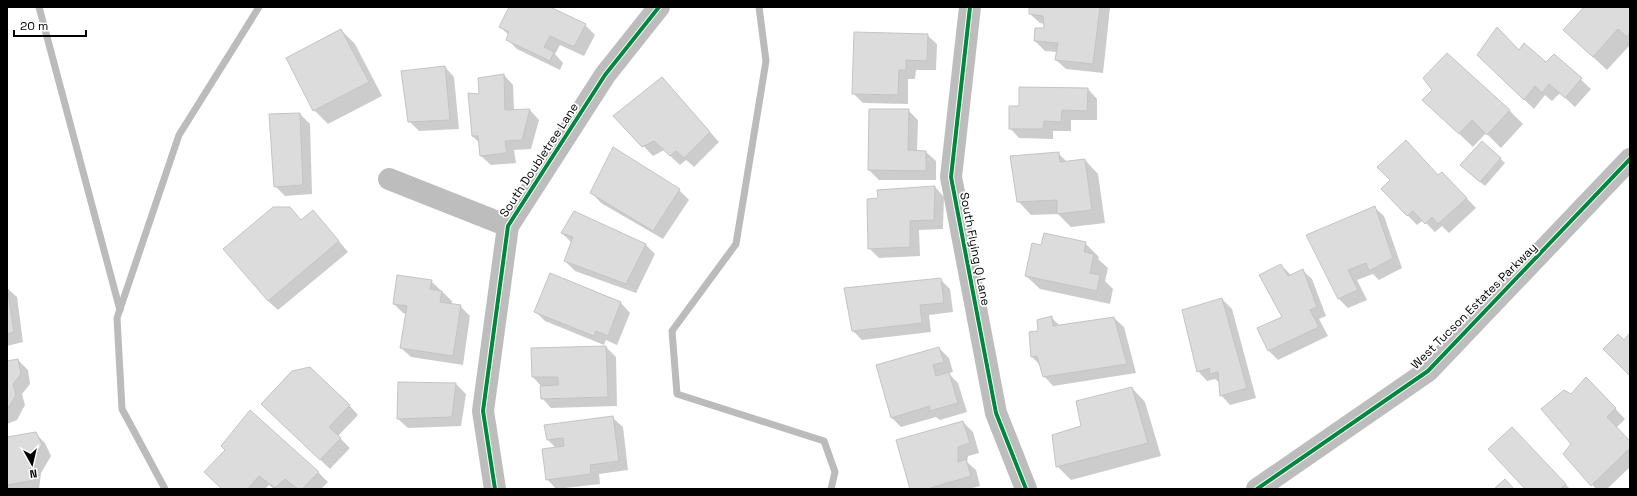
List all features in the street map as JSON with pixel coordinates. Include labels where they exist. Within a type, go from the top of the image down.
[{"type":"street","name":"South Doubletree Lane","points":[[495,489],[483,411],[508,226],[605,75],[659,7]]},
{"type":"street","name":"South Flying Q Lane","points":[[970,7],[951,177],[996,413],[1026,489]]},
{"type":"street","name":"West Tucson Estates Parkway","points":[[1257,489],[1428,371],[1630,160]]},
{"type":"street","points":[[389,179],[508,226]]},
{"type":"building","points":[[509,7],[550,7],[586,24],[574,47],[550,36],[544,47],[554,52],[550,61],[506,40],[509,32],[499,27]]},
{"type":"building","points":[[1029,7],[1100,7],[1093,64],[1055,60],[1058,43],[1034,41],[1035,28],[1044,28],[1043,16],[1029,14]]},
{"type":"building","points":[[1584,7],[1630,7],[1630,33],[1627,37],[1618,29],[1593,57],[1563,30]]},
{"type":"building","points":[[1497,27],[1519,50],[1524,43],[1546,62],[1554,54],[1582,78],[1565,98],[1549,84],[1542,93],[1535,86],[1524,100],[1477,55]]},
{"type":"building","points":[[341,29],[369,82],[313,111],[286,58]]},
{"type":"building","points":[[854,32],[928,34],[927,61],[906,60],[906,70],[899,70],[898,95],[852,94]]},
{"type":"building","points":[[1447,53],[1510,110],[1487,135],[1472,120],[1459,134],[1422,100],[1432,90],[1423,78]]},
{"type":"building","points":[[445,66],[450,120],[408,122],[401,71]]},
{"type":"building","points":[[504,74],[505,110],[530,109],[522,140],[505,141],[507,153],[480,156],[478,136],[472,136],[468,93],[479,94],[478,78]]},
{"type":"building","points":[[662,77],[710,132],[684,158],[676,151],[670,156],[654,141],[642,147],[613,116]]},
{"type":"building","points":[[1019,87],[1088,88],[1087,111],[1062,110],[1061,122],[1044,121],[1043,129],[1009,129],[1009,106],[1019,106]]},
{"type":"building","points":[[869,109],[909,109],[908,150],[926,151],[926,171],[868,170]]},
{"type":"building","points":[[300,113],[303,185],[274,187],[269,114]]},
{"type":"building","points":[[1406,140],[1438,175],[1442,172],[1467,198],[1438,224],[1432,217],[1425,224],[1413,211],[1407,216],[1381,189],[1390,180],[1377,167]]},
{"type":"building","points":[[1482,141],[1501,158],[1480,182],[1460,165]]},
{"type":"building","points":[[613,147],[680,189],[653,231],[590,193]]},
{"type":"building","points":[[1059,152],[1060,162],[1085,159],[1092,210],[1057,214],[1057,200],[1017,202],[1010,156]]},
{"type":"building","points":[[935,186],[934,220],[910,221],[910,247],[868,249],[867,199],[878,198],[877,190]]},
{"type":"building","points":[[1375,206],[1393,258],[1369,271],[1366,263],[1348,270],[1358,290],[1338,299],[1306,235]]},
{"type":"building","points":[[273,207],[290,207],[301,220],[313,210],[339,241],[268,301],[223,249]]},
{"type":"building","points":[[574,211],[646,244],[626,284],[564,261],[573,237],[561,233]]},
{"type":"building","points":[[1044,233],[1086,242],[1084,252],[1094,254],[1090,273],[1100,275],[1097,291],[1025,276],[1032,243],[1041,245]]},
{"type":"building","points":[[1281,264],[1288,276],[1303,269],[1317,307],[1310,310],[1319,327],[1268,351],[1257,328],[1282,317],[1259,275]]},
{"type":"building","points":[[550,273],[621,302],[608,336],[596,331],[594,336],[534,312]]},
{"type":"building","points":[[397,275],[432,280],[430,289],[442,291],[440,302],[461,305],[453,356],[400,348],[407,306],[393,304]]},
{"type":"building","points":[[941,278],[944,303],[920,305],[922,323],[852,331],[844,288]]},
{"type":"building","points":[[7,286],[14,332],[7,334]]},
{"type":"building","points":[[1222,298],[1247,388],[1220,396],[1218,372],[1209,374],[1210,368],[1197,372],[1182,310]]},
{"type":"building","points":[[1052,316],[1053,326],[1114,317],[1127,364],[1043,377],[1037,356],[1031,357],[1029,332],[1038,331],[1037,320]]},
{"type":"building","points":[[1630,333],[1630,376],[1603,349],[1618,334],[1624,340]]},
{"type":"building","points":[[606,346],[608,397],[541,399],[540,386],[558,385],[558,377],[532,377],[531,348]]},
{"type":"building","points":[[939,347],[944,362],[933,365],[936,376],[949,372],[958,403],[929,411],[930,406],[891,418],[876,365]]},
{"type":"building","points":[[18,359],[21,374],[13,384],[16,395],[7,410],[7,361]]},
{"type":"building","points":[[310,367],[350,405],[329,427],[341,438],[320,460],[261,404],[292,371]]},
{"type":"building","points":[[1586,377],[1616,408],[1607,417],[1630,441],[1630,448],[1591,486],[1563,454],[1571,444],[1541,409],[1564,390],[1571,394]]},
{"type":"building","points":[[398,382],[456,383],[452,417],[397,419]]},
{"type":"building","points":[[1132,387],[1148,443],[1056,467],[1052,435],[1081,426],[1076,401]]},
{"type":"building","points":[[250,410],[319,472],[302,489],[298,489],[285,479],[275,488],[259,476],[248,489],[222,489],[204,472],[225,450],[221,446]]},
{"type":"building","points":[[613,416],[619,461],[590,465],[591,474],[546,480],[542,449],[564,446],[563,438],[547,440],[544,425]]},
{"type":"building","points":[[963,421],[970,443],[958,447],[958,462],[966,459],[971,476],[927,489],[910,489],[896,440]]},
{"type":"building","points":[[1512,427],[1566,484],[1560,489],[1525,489],[1488,449]]},
{"type":"building","points":[[36,432],[42,445],[31,463],[30,481],[7,485],[7,437]]},
{"type":"building","points":[[1505,479],[1514,489],[1494,489]]},
{"type":"waterway","points":[[39,7],[120,310]]},
{"type":"waterway","points":[[165,489],[122,409],[117,318],[179,135],[259,7]]},
{"type":"waterway","points":[[759,7],[766,61],[736,244],[672,331],[677,394],[824,441],[835,472],[831,489]]},
{"type":"cycle path","points":[[495,489],[483,411],[508,226],[605,75],[659,7]]},
{"type":"cycle path","points":[[970,7],[951,177],[996,413],[1026,489]]},
{"type":"cycle path","points":[[1257,489],[1428,371],[1630,159]]}]
